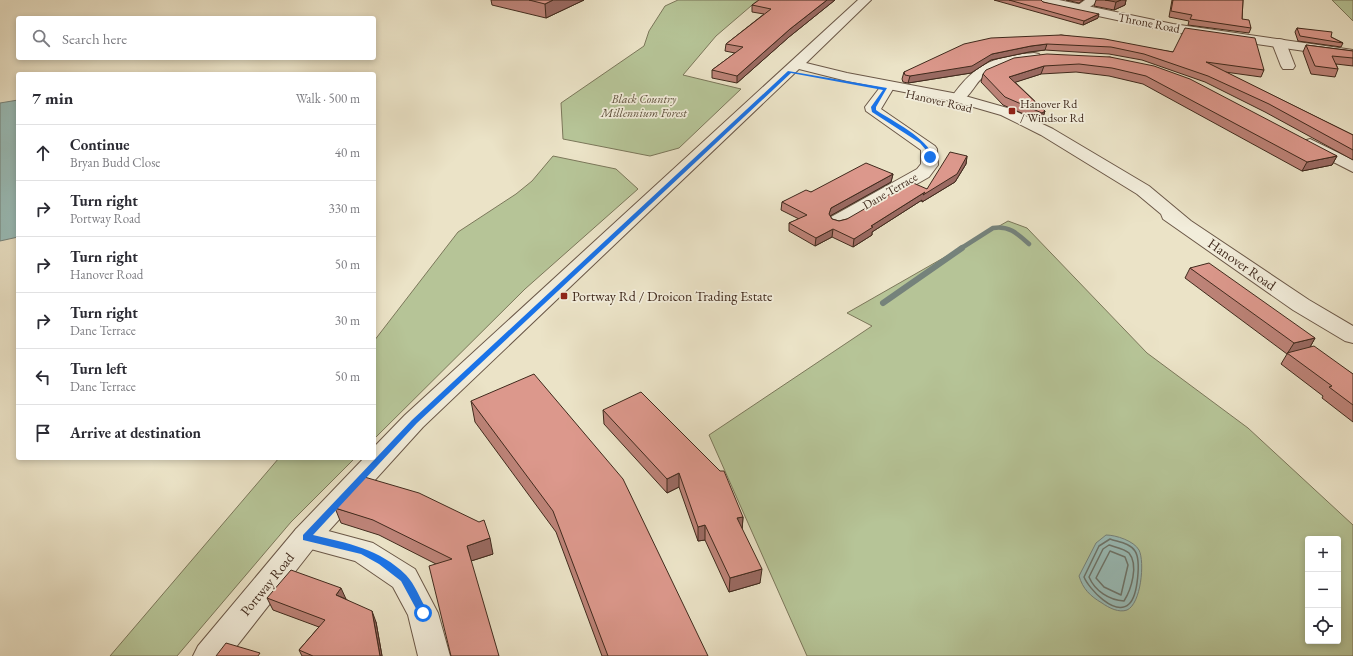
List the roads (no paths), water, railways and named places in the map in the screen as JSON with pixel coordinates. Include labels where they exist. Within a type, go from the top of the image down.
[{"type":"street","name":"Portway Road","points":[[209,656],[306,537],[414,421],[794,68],[865,0]]},
{"type":"street","name":"Throne Road","points":[[1042,0],[1129,20],[1195,32],[1353,52]]},
{"type":"street","name":"Throne Road","points":[[1052,0],[1080,8]]},
{"type":"street","points":[[1080,8],[1094,0]]},
{"type":"street","points":[[1279,43],[1288,66]]},
{"type":"street","points":[[956,100],[978,74],[988,69],[1010,60],[1045,56]]},
{"type":"street","name":"Hanover Road","points":[[794,68],[956,100],[1017,118],[1047,132],[1101,166],[1132,192],[1183,223],[1301,305],[1353,336]]},
{"type":"street","name":"Dane Terrace","points":[[838,221],[922,173],[930,165],[929,149],[921,142],[874,111],[874,107],[888,87]]},
{"type":"street","points":[[1297,137],[1353,167]]},
{"type":"street","name":"Hanover Road","points":[[1301,305],[1353,348]]},
{"type":"street","points":[[306,537],[363,551],[382,562],[404,578],[423,613],[434,656]]},
{"type":"water","points":[[16,100],[16,237],[0,241],[0,103]]},
{"type":"water","points":[[1106,535],[1120,537],[1129,541],[1137,547],[1141,556],[1142,573],[1139,592],[1132,606],[1124,611],[1114,610],[1094,598],[1085,588],[1079,576],[1096,543]]},
{"type":"waterway","points":[[960,249],[993,228],[999,227],[1013,231],[1029,244]]},
{"type":"waterway","points":[[883,303],[962,248]]},
{"type":"place","name":"Hanover Rd / Windsor Rd","points":[[1012,111]]},
{"type":"place","name":"Portway Rd / Droicon Trading Estate","points":[[564,296]]},
{"type":"park label","name":"Black Country Millennium Forest","points":[[644,106]]}]
